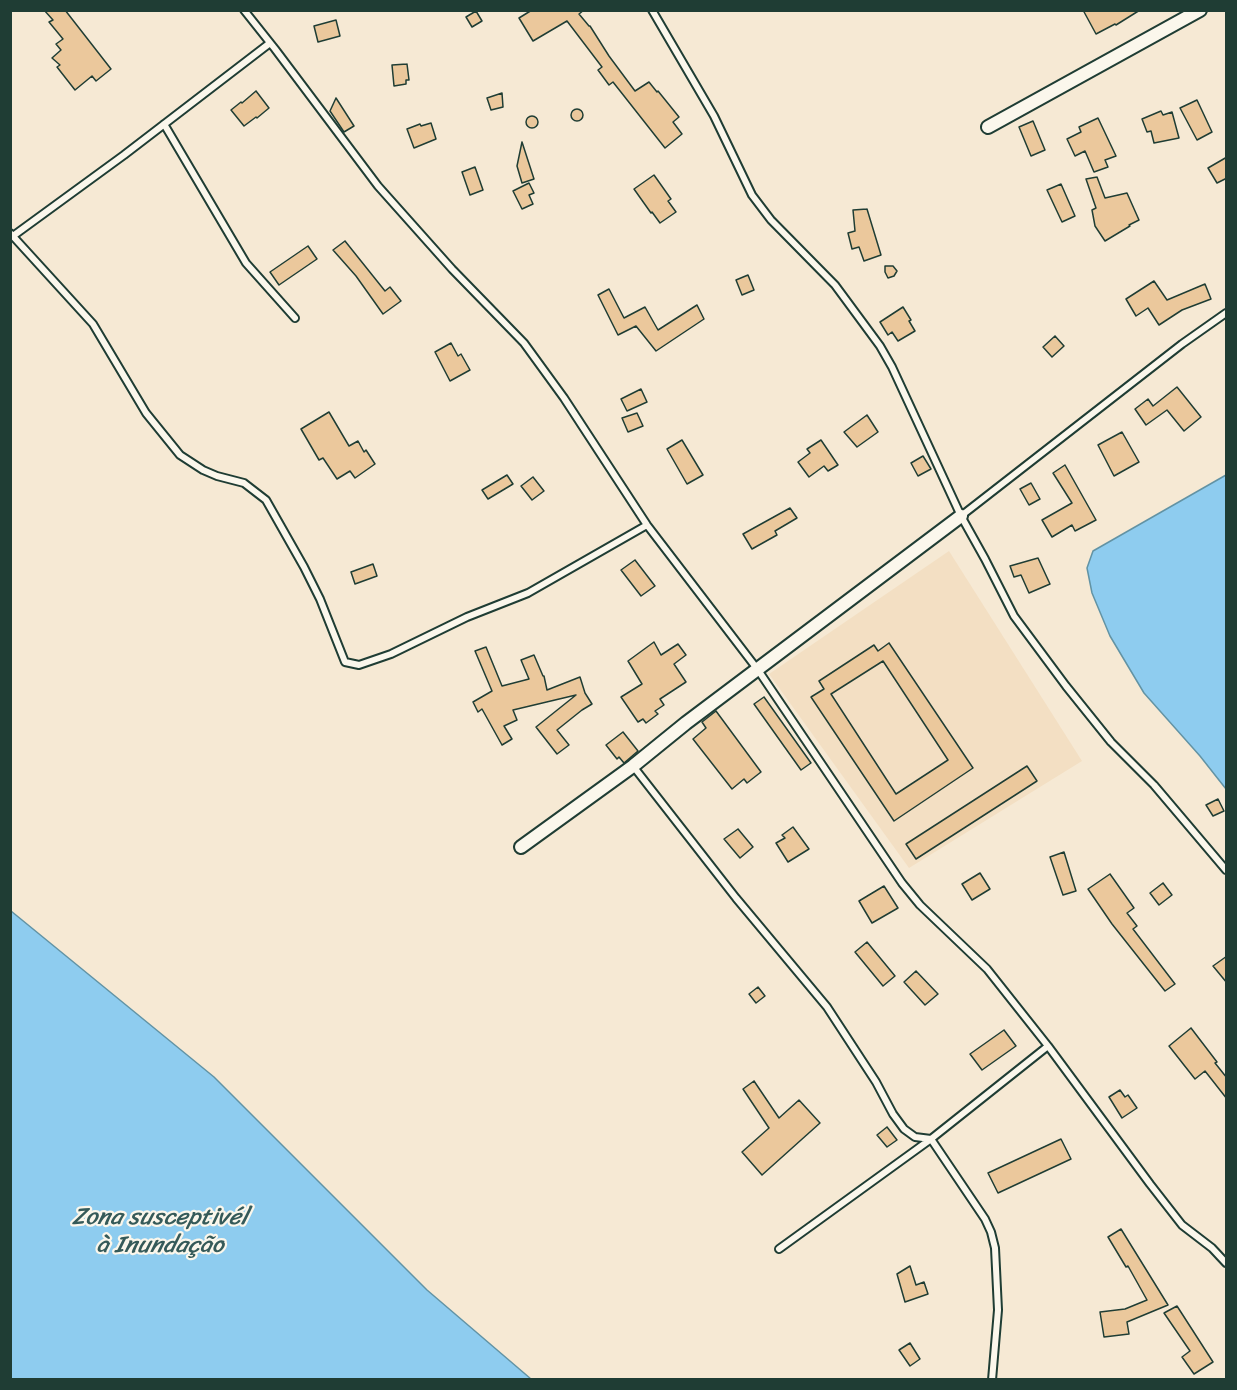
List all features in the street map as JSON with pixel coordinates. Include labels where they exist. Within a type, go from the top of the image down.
[{"type":"street","points":[[988,127],[1200,10]]},
{"type":"street","points":[[521,847],[633,766],[960,516]]},
{"type":"lane","points":[[244,10],[378,186],[452,269],[524,343],[564,398],[647,525],[758,670],[902,883],[920,905],[987,969],[1048,1046],[1182,1225],[1227,1263]]},
{"type":"lane","points":[[652,10],[714,116],[752,195],[771,220],[835,285],[880,346],[892,367],[960,516],[1014,616],[1111,742],[1154,785],[1227,870]]},
{"type":"lane","points":[[270,43],[164,124],[12,234],[93,324],[146,413],[180,455],[203,470],[243,483],[266,500],[304,567],[345,662],[359,665],[391,654],[467,617],[528,593],[647,525]]},
{"type":"lane","points":[[164,124],[246,262],[295,318]]},
{"type":"lane","points":[[960,516],[1182,344],[1227,313]]},
{"type":"lane","points":[[633,766],[736,898],[827,1007],[904,1129],[915,1137],[931,1138]]},
{"type":"lane","points":[[779,1249],[931,1138],[1048,1046]]},
{"type":"lane","points":[[931,1138],[985,1219],[991,1232],[995,1248],[998,1310],[992,1380]]},
{"type":"shaded area","points":[[949,551],[1082,761],[909,868],[769,674]]},
{"type":"water","points":[[1226,475],[1226,789],[1144,693],[1110,636],[1092,593],[1087,568],[1093,551]]},
{"type":"water","name":"Zona susceptivél à Inundação","points":[[11,911],[214,1077],[427,1290],[531,1379],[11,1379]]},
{"type":"building","points":[[44,10],[65,10],[111,69],[96,81],[92,76],[75,90],[57,67],[60,65],[52,58],[61,50],[56,44],[63,39],[49,22],[53,20]]},
{"type":"building","points":[[532,10],[584,10],[579,14],[590,26],[635,91],[649,82],[679,117],[673,122],[682,134],[665,148],[613,82],[609,85],[598,70],[602,67],[567,21],[533,41],[519,18]]},
{"type":"building","points":[[1083,10],[1140,10],[1096,34]]},
{"type":"building","points":[[476,11],[482,21],[472,27],[466,17]]},
{"type":"building","points":[[336,20],[340,36],[318,42],[314,26]]},
{"type":"building","points":[[407,64],[409,80],[406,80],[406,84],[394,86],[392,65]]},
{"type":"building","points":[[256,91],[269,108],[244,126],[231,110]]},
{"type":"building","points":[[502,93],[503,107],[491,110],[487,98]]},
{"type":"building","points":[[336,98],[354,126],[344,132],[330,111]]},
{"type":"building","points":[[1197,100],[1212,132],[1197,140],[1180,108]]},
{"type":"building","points":[[577,109],[583,115],[577,121],[571,115]]},
{"type":"building","points":[[1161,111],[1163,115],[1172,112],[1179,138],[1154,143],[1151,131],[1147,132],[1142,119]]},
{"type":"building","points":[[534,116],[538,122],[534,128],[530,128],[526,120]]},
{"type":"building","points":[[1098,118],[1116,156],[1105,160],[1108,167],[1094,172],[1085,151],[1075,156],[1067,139],[1081,132],[1079,127]]},
{"type":"building","points":[[1033,121],[1045,150],[1031,156],[1019,127]]},
{"type":"building","points":[[431,123],[436,139],[414,148],[407,129]]},
{"type":"building","points":[[522,142],[534,179],[522,183],[517,166]]},
{"type":"building","points":[[1227,157],[1227,178],[1217,183],[1208,168]]},
{"type":"building","points":[[475,167],[483,190],[470,195],[462,172]]},
{"type":"building","points":[[654,175],[671,199],[668,201],[676,212],[660,223],[634,189]]},
{"type":"building","points":[[1097,177],[1105,198],[1127,193],[1139,220],[1105,241],[1095,226],[1092,210],[1096,208],[1086,179]]},
{"type":"building","points":[[529,183],[534,193],[529,195],[533,204],[522,209],[513,191]]},
{"type":"building","points":[[1061,184],[1075,216],[1062,222],[1047,190]]},
{"type":"building","points":[[867,209],[881,255],[864,261],[859,247],[852,249],[848,233],[855,231],[853,210]]},
{"type":"building","points":[[345,241],[385,291],[390,287],[401,301],[383,314],[356,276],[333,250]]},
{"type":"building","points":[[308,246],[317,259],[279,285],[270,272]]},
{"type":"building","points":[[885,266],[893,266],[897,271],[894,276],[888,278]]},
{"type":"building","points":[[748,275],[754,290],[742,295],[736,280]]},
{"type":"building","points":[[1154,281],[1167,300],[1205,284],[1211,299],[1182,310],[1159,325],[1148,308],[1136,316],[1126,299]]},
{"type":"building","points":[[609,289],[624,318],[645,307],[658,330],[697,305],[704,319],[656,351],[636,326],[618,335],[598,295]]},
{"type":"building","points":[[903,307],[915,331],[898,341],[892,332],[888,335],[880,322]]},
{"type":"building","points":[[1055,336],[1064,346],[1052,357],[1043,347]]},
{"type":"building","points":[[451,343],[458,356],[461,354],[470,370],[450,381],[435,352]]},
{"type":"building","points":[[1177,387],[1201,417],[1184,431],[1167,410],[1146,425],[1135,409],[1148,399],[1153,406]]},
{"type":"building","points":[[641,389],[647,402],[627,411],[621,399]]},
{"type":"building","points":[[329,412],[349,446],[358,441],[375,464],[355,478],[350,471],[337,479],[323,458],[319,460],[301,429]]},
{"type":"building","points":[[637,413],[643,426],[628,432],[622,418]]},
{"type":"building","points":[[867,415],[878,432],[857,447],[844,432]]},
{"type":"building","points":[[1122,432],[1139,462],[1114,476],[1098,445]]},
{"type":"building","points":[[682,440],[703,475],[687,484],[667,449]]},
{"type":"building","points":[[821,440],[838,465],[828,471],[824,466],[809,477],[798,462],[810,453],[807,449]]},
{"type":"building","points":[[923,456],[931,469],[918,476],[911,463]]},
{"type":"building","points":[[1065,465],[1096,520],[1075,531],[1072,525],[1052,537],[1042,520],[1072,503],[1053,473]]},
{"type":"building","points":[[507,475],[513,484],[488,499],[482,490]]},
{"type":"building","points":[[533,477],[544,491],[532,500],[521,486]]},
{"type":"building","points":[[1031,483],[1040,499],[1029,505],[1020,489]]},
{"type":"building","points":[[790,508],[797,518],[775,531],[777,535],[752,549],[743,534]]},
{"type":"building","points":[[1038,558],[1050,584],[1029,593],[1021,575],[1014,577],[1010,566]]},
{"type":"building","points":[[635,560],[655,586],[641,596],[621,570]]},
{"type":"building","points":[[373,564],[377,576],[355,584],[351,572]]},
{"type":"building","points":[[654,642],[661,655],[678,644],[686,655],[674,664],[686,682],[660,699],[664,705],[655,711],[658,714],[646,723],[643,719],[638,722],[621,697],[642,684],[628,661]]},
{"type":"building","points":[[889,643],[973,768],[894,821],[811,697],[824,689],[819,681],[874,645],[878,651]],"holes":[[[883,661],[948,760],[896,794],[831,694]]]},
{"type":"building","points":[[486,647],[502,686],[529,679],[521,660],[534,655],[544,676],[547,690],[580,677],[585,693],[592,704],[557,730],[569,745],[557,754],[536,727],[576,695],[513,710],[517,720],[504,726],[512,739],[502,745],[482,709],[478,712],[473,702],[492,691],[475,651]]},
{"type":"building","points":[[764,697],[811,763],[801,770],[754,704]]},
{"type":"building","points":[[716,711],[761,772],[747,783],[744,779],[732,789],[693,739],[706,728],[702,722]]},
{"type":"building","points":[[623,732],[638,751],[624,763],[619,757],[617,759],[606,745]]},
{"type":"building","points":[[1027,766],[1037,781],[916,859],[906,844]]},
{"type":"building","points":[[1218,799],[1224,811],[1213,816],[1206,805]]},
{"type":"building","points":[[793,827],[809,849],[788,862],[776,843],[785,838],[782,835]]},
{"type":"building","points":[[738,829],[753,847],[740,858],[724,839]]},
{"type":"building","points":[[1064,852],[1076,891],[1063,895],[1050,857]]},
{"type":"building","points":[[980,873],[990,889],[972,900],[962,884]]},
{"type":"building","points":[[1110,874],[1134,908],[1127,913],[1137,926],[1133,929],[1175,984],[1165,991],[1112,924],[1088,889]]},
{"type":"building","points":[[1163,883],[1172,895],[1159,905],[1150,893]]},
{"type":"building","points":[[884,886],[898,908],[872,923],[859,901]]},
{"type":"building","points":[[867,942],[895,976],[883,986],[855,952]]},
{"type":"building","points":[[1227,956],[1227,983],[1213,966]]},
{"type":"building","points":[[916,971],[938,994],[925,1005],[904,982]]},
{"type":"building","points":[[758,987],[765,996],[756,1003],[749,994]]},
{"type":"building","points":[[1191,1028],[1227,1078],[1227,1099],[1205,1071],[1195,1079],[1169,1046]]},
{"type":"building","points":[[1004,1030],[1016,1046],[982,1070],[970,1054]]},
{"type":"building","points":[[754,1081],[779,1118],[799,1100],[820,1123],[762,1175],[742,1152],[769,1128],[743,1089]]},
{"type":"building","points":[[1120,1090],[1125,1097],[1128,1095],[1137,1108],[1122,1118],[1109,1097]]},
{"type":"building","points":[[887,1127],[897,1140],[887,1147],[877,1135]]},
{"type":"building","points":[[1061,1139],[1071,1159],[998,1193],[988,1173]]},
{"type":"building","points":[[1121,1229],[1168,1305],[1127,1322],[1129,1334],[1104,1337],[1100,1312],[1125,1309],[1147,1300],[1108,1237]]},
{"type":"building","points":[[910,1266],[916,1285],[924,1282],[928,1294],[905,1302],[897,1274]]},
{"type":"building","points":[[1177,1306],[1213,1362],[1194,1374],[1182,1357],[1190,1351],[1164,1313]]},
{"type":"building","points":[[910,1343],[920,1359],[910,1366],[899,1350]]}]
